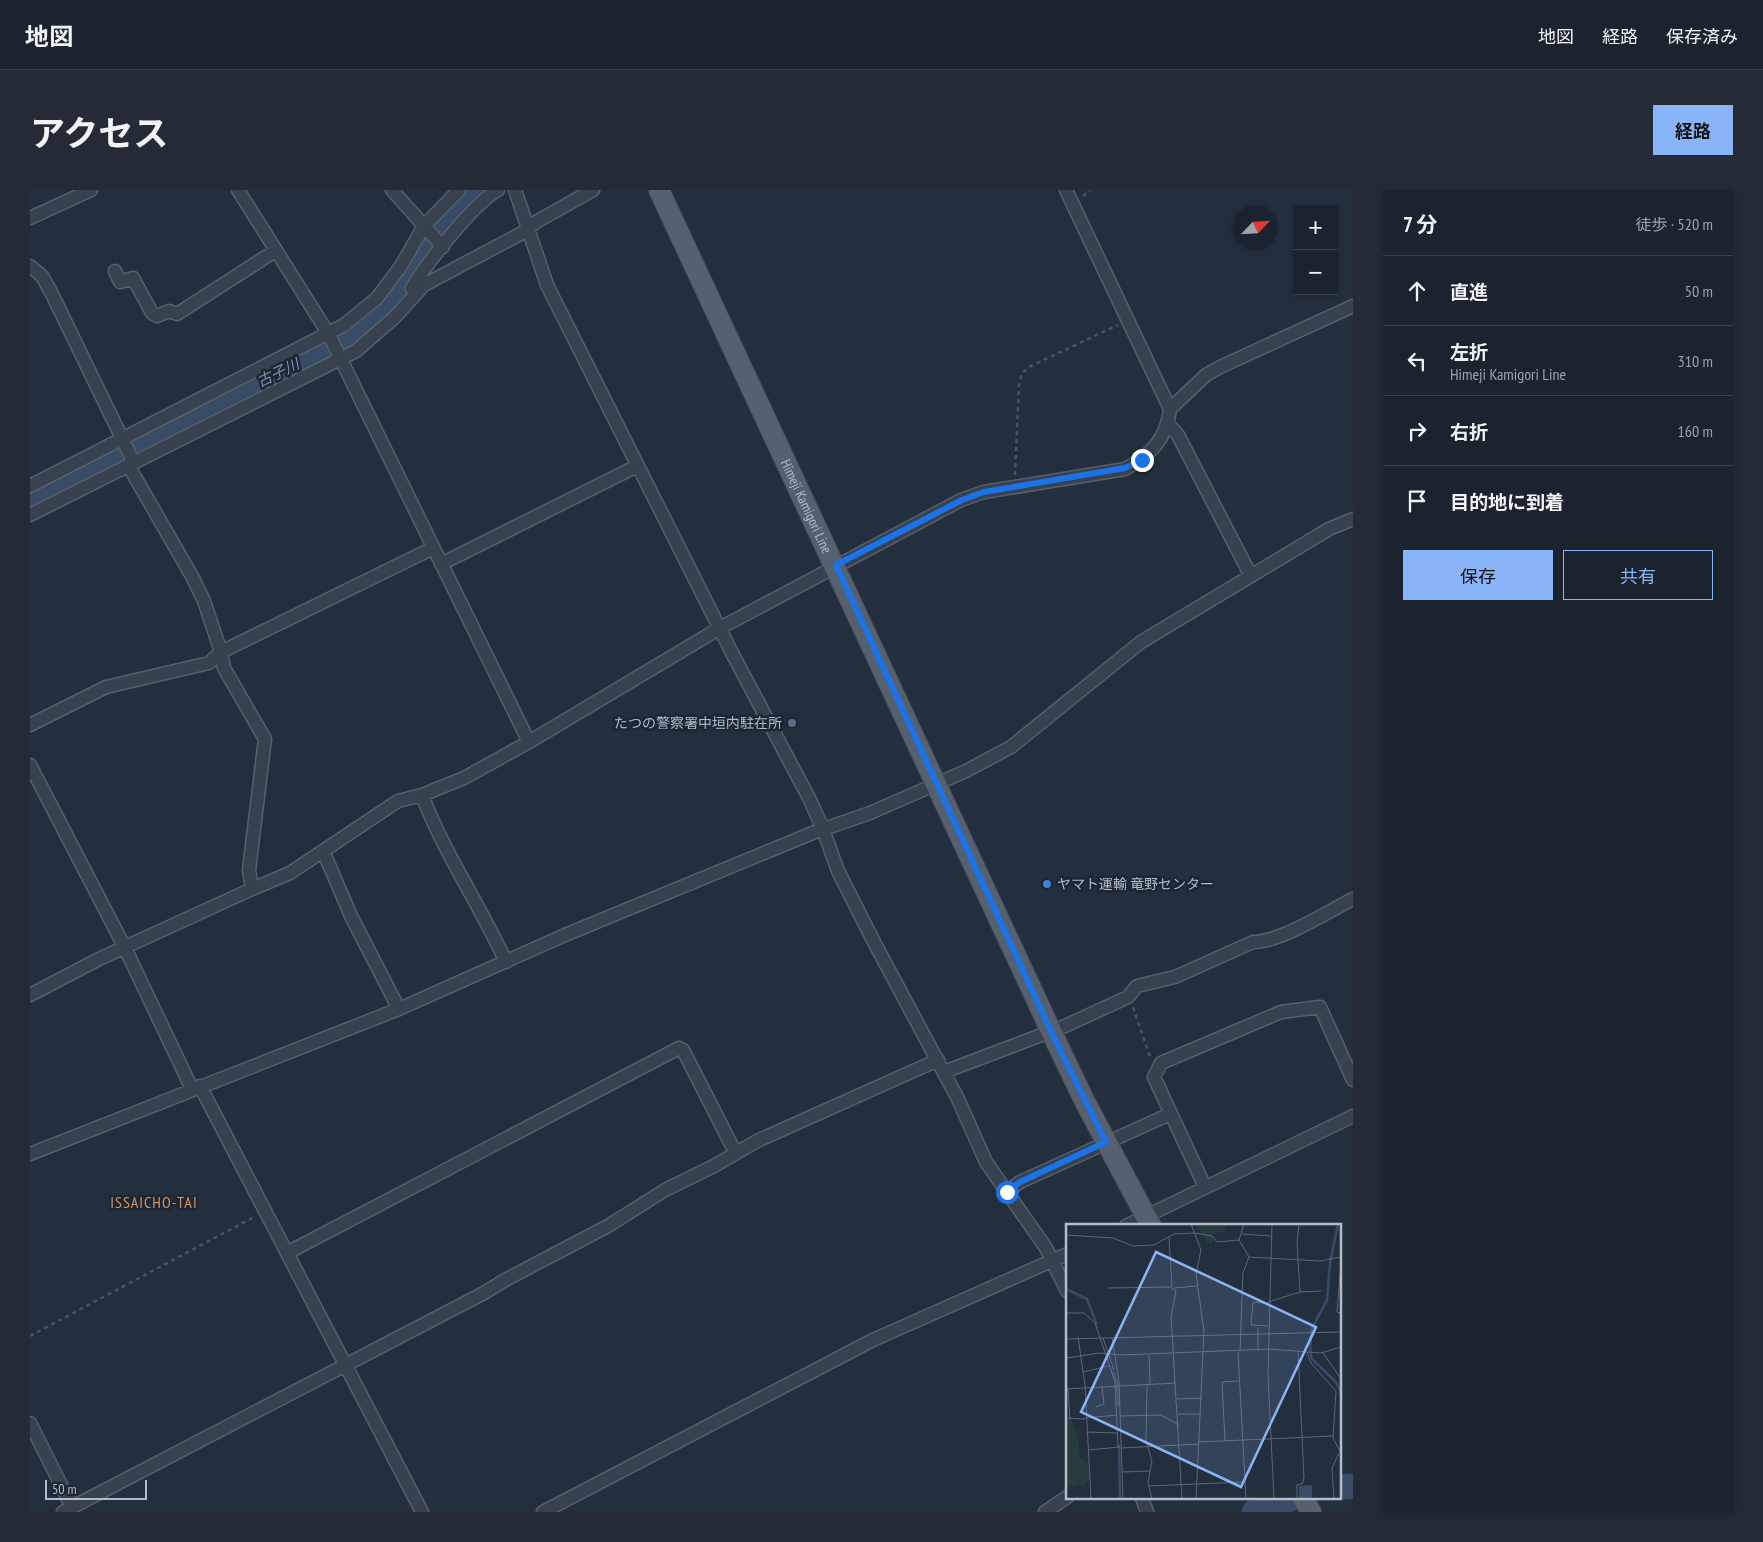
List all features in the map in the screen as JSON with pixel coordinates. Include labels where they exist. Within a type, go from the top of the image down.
[{"type":"main road","name":"Himeji Kamigori Line","points":[[660,190],[1051,1031],[1148,1221]]},
{"type":"main road","points":[[1304,1500],[1311,1512]]},
{"type":"street","points":[[30,218],[91,190]]},
{"type":"street","points":[[238,190],[329,335],[529,742]]},
{"type":"street","points":[[392,190],[441,246]]},
{"type":"street","points":[[30,486],[329,335],[344,325],[377,298],[401,266],[426,227],[459,190]]},
{"type":"street","points":[[415,294],[412,288],[441,246],[480,204],[498,190]]},
{"type":"street","points":[[515,190],[547,285],[637,466],[823,829],[838,871],[850,896],[941,1066],[986,1162],[1052,1260],[1066,1289]]},
{"type":"street","points":[[30,515],[339,356],[356,351],[396,317],[424,285],[439,275],[522,233],[593,190]]},
{"type":"street","points":[[30,995],[252,889],[276,881],[324,853],[398,801],[422,795],[464,778],[529,742],[720,628],[962,500],[984,492],[1125,468],[1142,460],[1155,448],[1168,424],[1170,409],[1066,190]]},
{"type":"street","points":[[115,271],[120,282],[133,278],[152,313],[157,316],[169,311],[177,314],[275,251]]},
{"type":"street","points":[[30,266],[42,276],[51,292],[124,440],[131,462],[204,601],[221,652],[224,668],[265,739],[249,870],[252,889]]},
{"type":"street","points":[[1170,409],[1206,375],[1220,367],[1353,306]]},
{"type":"street","points":[[1168,424],[1178,435],[1251,576]]},
{"type":"street","points":[[442,564],[637,466]]},
{"type":"street","points":[[30,1154],[399,1008],[565,935],[823,829],[870,813],[966,771],[1011,747],[1141,642],[1329,530],[1353,519]]},
{"type":"street","points":[[30,725],[106,688],[209,663],[221,652],[433,548]]},
{"type":"street","points":[[30,765],[196,1088],[265,1211],[422,1512]]},
{"type":"street","points":[[422,795],[456,867],[491,929],[506,962]]},
{"type":"street","points":[[324,853],[351,916],[399,1008]]},
{"type":"street","points":[[30,1423],[68,1510],[584,1239],[642,1206],[665,1190],[714,1166],[737,1151],[856,1095],[1051,1031],[1128,997],[1137,986],[1164,982],[1253,942],[1262,942],[1279,937],[1353,899]]},
{"type":"street","points":[[1205,1187],[1154,1077],[1156,1069],[1161,1063],[1280,1012],[1320,1007],[1353,1080]]},
{"type":"street","points":[[287,1253],[679,1048],[683,1050],[732,1146],[737,1151]]},
{"type":"street","points":[[1007,1192],[1020,1182],[1170,1114]]},
{"type":"street","points":[[1135,1224],[1148,1221],[1205,1187],[1353,1116]]},
{"type":"street","points":[[543,1512],[873,1340],[1066,1254]]},
{"type":"street","points":[[1044,1512],[1066,1498]]},
{"type":"path","points":[[1015,486],[1019,384],[1022,373],[1031,366],[1128,320]]},
{"type":"path","points":[[1128,997],[1156,1069]]},
{"type":"path","points":[[30,1336],[265,1211]]},
{"type":"waterway","name":"古子川","points":[[30,495],[311,355],[342,342],[372,321],[441,226],[477,190]]},
{"type":"waterway","points":[[1340,1487],[1353,1486]]},
{"type":"waterway","points":[[1254,1512],[1287,1500]]},
{"type":"place","name":"たつの警察署中垣内駐在所","points":[[792,723]]},
{"type":"place","name":"ヤマト運輸 竜野センター","points":[[1047,884]]},
{"type":"district","name":"ISSAICHO-TAI","points":[[154,1202]]},
{"type":"route","points":[[1007,1192],[1020,1182],[1106,1142],[1051,1031],[935,784],[836,565],[962,500],[984,492],[1065,480],[1125,468],[1142,460]]}]
